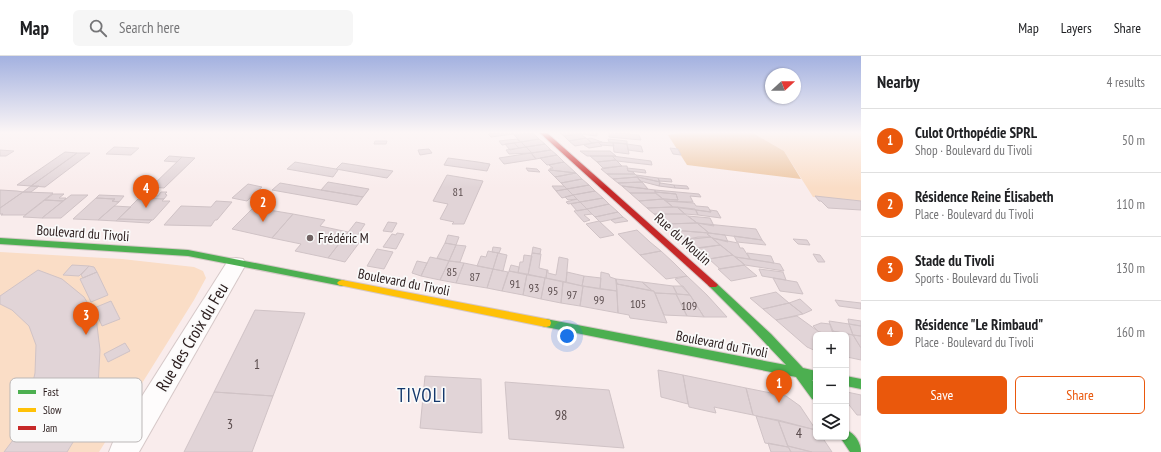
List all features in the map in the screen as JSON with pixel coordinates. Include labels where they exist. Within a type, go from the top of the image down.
[{"type":"street","name":"Rue du Moulin","points":[[563,150],[752,320],[800,372],[813,391]]},
{"type":"street","name":"Boulevard du Tivoli","points":[[0,242],[188,253],[236,264],[813,375]]},
{"type":"street","name":"Rue des Croix du Feu","points":[[142,420],[236,264]]},
{"type":"street","points":[[849,382],[861,384]]},
{"type":"street","points":[[849,440],[858,452]]},
{"type":"street","name":"Rue des Croix du Feu","points":[[123,452],[129,442]]},
{"type":"shaded area","points":[[678,150],[783,150],[801,179],[687,165]]},
{"type":"shaded area","points":[[861,150],[861,201],[813,197],[784,151]]},
{"type":"shaded area","points":[[0,252],[122,259],[194,267],[203,271],[206,278],[142,383],[142,378],[10,378],[10,442],[105,442],[99,452],[0,452]]},
{"type":"building","points":[[0,150],[14,151],[6,156],[0,156]]},
{"type":"building","points":[[110,150],[136,150],[131,155],[106,154]]},
{"type":"building","points":[[418,150],[430,150],[432,153],[420,155]]},
{"type":"building","points":[[506,150],[529,150],[532,153],[509,154]]},
{"type":"building","points":[[529,150],[548,150],[532,153]]},
{"type":"building","points":[[552,150],[557,155],[536,159],[531,153]]},
{"type":"building","points":[[614,150],[628,150],[629,154],[614,152]]},
{"type":"building","points":[[671,150],[679,150],[681,155],[673,154]]},
{"type":"building","points":[[580,151],[610,151],[616,156],[587,156]]},
{"type":"building","points":[[65,152],[77,153],[31,186],[17,185]]},
{"type":"building","points":[[77,153],[90,153],[45,187],[31,186]]},
{"type":"building","points":[[531,153],[536,159],[504,164],[499,158]]},
{"type":"building","points":[[557,155],[564,162],[547,165],[540,158]]},
{"type":"building","points":[[169,156],[182,157],[177,162],[164,161]]},
{"type":"building","points":[[590,156],[612,156],[616,160],[597,162]]},
{"type":"building","points":[[612,156],[651,161],[652,165],[617,161]]},
{"type":"building","points":[[182,157],[195,158],[164,188],[151,187]]},
{"type":"building","points":[[448,158],[490,164],[487,171],[444,165]]},
{"type":"building","points":[[616,160],[622,166],[603,168],[597,162]]},
{"type":"building","points":[[295,162],[338,170],[333,177],[287,169]]},
{"type":"building","points":[[564,162],[576,173],[550,170],[550,168],[553,168],[549,165]]},
{"type":"building","points":[[342,163],[393,171],[387,178],[336,169]]},
{"type":"building","points":[[627,166],[628,171],[635,174],[607,174],[601,169]]},
{"type":"building","points":[[526,168],[537,169],[540,172],[528,171]]},
{"type":"building","points":[[627,168],[645,170],[646,173],[628,171]]},
{"type":"building","points":[[548,170],[550,170],[576,173],[555,177]]},
{"type":"building","points":[[576,173],[582,179],[561,183],[555,177]]},
{"type":"building","points":[[607,174],[635,174],[638,177],[613,179]]},
{"type":"building","points":[[447,175],[483,181],[464,224],[452,224],[454,222],[440,219],[448,204],[433,201]]},
{"type":"building","points":[[636,175],[658,178],[660,182],[638,177]]},
{"type":"building","points":[[637,177],[660,182],[659,186],[640,181]]},
{"type":"building","points":[[637,177],[642,182],[618,183],[613,179]]},
{"type":"building","points":[[658,178],[671,179],[672,182],[659,181]]},
{"type":"building","points":[[582,179],[589,185],[567,189],[561,183]]},
{"type":"building","points":[[328,182],[369,189],[363,197],[321,190]]},
{"type":"building","points":[[642,182],[648,189],[622,186],[618,183]]},
{"type":"building","points":[[280,183],[363,197],[357,205],[272,190]]},
{"type":"building","points":[[660,183],[674,185],[675,188],[659,186]]},
{"type":"building","points":[[248,184],[262,187],[247,201],[232,198]]},
{"type":"building","points":[[589,185],[595,191],[573,195],[567,189]]},
{"type":"building","points":[[674,185],[687,186],[689,189],[675,188]]},
{"type":"building","points":[[31,186],[39,186],[31,192],[23,192]]},
{"type":"building","points":[[552,186],[564,186],[567,189],[556,191]]},
{"type":"building","points":[[622,186],[655,190],[655,193],[630,193]]},
{"type":"building","points":[[567,189],[573,195],[562,198],[556,191]]},
{"type":"building","points":[[0,190],[17,191],[23,192],[0,208]]},
{"type":"building","points":[[655,190],[699,194],[701,197],[690,196],[693,202],[666,201],[663,199],[678,200],[676,194],[655,192]]},
{"type":"building","points":[[595,191],[603,198],[580,202],[573,195]]},
{"type":"building","points":[[23,192],[53,193],[25,215],[0,214],[0,208]]},
{"type":"building","points":[[161,192],[167,192],[164,199],[146,198],[149,195],[158,196]]},
{"type":"building","points":[[655,192],[676,194],[678,200],[663,199]]},
{"type":"building","points":[[630,193],[655,193],[663,199],[639,201]]},
{"type":"building","points":[[53,194],[64,194],[59,198],[66,198],[63,201],[45,200]]},
{"type":"building","points":[[71,195],[88,195],[61,218],[42,218]]},
{"type":"building","points":[[99,195],[124,196],[119,202],[112,201],[115,199],[96,198]]},
{"type":"building","points":[[268,195],[274,196],[260,208],[256,207]]},
{"type":"building","points":[[573,195],[577,199],[568,200],[565,197]]},
{"type":"building","points":[[815,196],[861,201],[861,210],[828,208]]},
{"type":"building","points":[[96,198],[115,199],[112,201],[119,202],[98,220],[73,219]]},
{"type":"building","points":[[146,198],[164,199],[162,201],[170,201],[153,220],[118,219],[138,199],[144,200]]},
{"type":"building","points":[[603,198],[609,204],[587,209],[580,202]]},
{"type":"building","points":[[577,199],[580,202],[568,204],[566,202]]},
{"type":"building","points":[[663,199],[673,207],[647,208],[639,201]]},
{"type":"building","points":[[45,200],[63,201],[42,218],[23,217]]},
{"type":"building","points":[[216,201],[232,202],[211,226],[164,225],[181,206],[211,207]]},
{"type":"building","points":[[666,201],[694,203],[696,206],[708,207],[711,212],[673,207]]},
{"type":"building","points":[[580,202],[587,209],[577,211],[571,204]]},
{"type":"building","points":[[609,204],[618,212],[595,217],[587,209]]},
{"type":"building","points":[[114,206],[131,207],[116,221],[98,220]]},
{"type":"building","points":[[254,207],[293,214],[272,238],[232,229]]},
{"type":"building","points":[[677,207],[685,214],[654,214],[647,208]]},
{"type":"building","points":[[677,207],[695,209],[698,215],[685,214]]},
{"type":"building","points":[[587,209],[592,214],[584,215],[590,220],[584,222],[574,211]]},
{"type":"building","points":[[696,210],[711,212],[710,210],[717,211],[721,218],[698,215]]},
{"type":"building","points":[[618,212],[623,217],[600,222],[595,217]]},
{"type":"building","points":[[293,214],[325,220],[320,226],[348,232],[328,258],[295,251],[301,244],[272,238]]},
{"type":"building","points":[[654,214],[685,214],[697,223],[666,224]]},
{"type":"building","points":[[688,216],[710,218],[714,226],[697,223]]},
{"type":"building","points":[[623,217],[628,221],[615,223],[611,220]]},
{"type":"building","points":[[118,219],[152,220],[149,223],[116,221]]},
{"type":"building","points":[[599,221],[614,235],[600,238],[586,224]]},
{"type":"building","points":[[356,222],[365,224],[353,242],[342,240]]},
{"type":"building","points":[[388,222],[397,223],[392,232],[383,231]]},
{"type":"building","points":[[697,223],[756,229],[762,240],[709,233]]},
{"type":"building","points":[[697,223],[709,233],[672,230],[666,224]]},
{"type":"building","points":[[637,230],[661,251],[640,255],[618,234]]},
{"type":"building","points":[[672,230],[709,233],[707,234],[711,237],[684,240]]},
{"type":"building","points":[[397,233],[404,234],[396,249],[383,247],[392,234],[396,235]]},
{"type":"building","points":[[707,234],[725,235],[728,242],[712,238]]},
{"type":"building","points":[[448,235],[459,237],[456,245],[445,243]]},
{"type":"building","points":[[734,236],[762,240],[766,245],[737,242]]},
{"type":"building","points":[[698,237],[711,237],[720,245],[694,249],[684,240]]},
{"type":"building","points":[[712,238],[738,243],[740,248],[743,248],[750,259],[735,257]]},
{"type":"building","points":[[793,239],[807,240],[810,245],[798,244]]},
{"type":"building","points":[[342,240],[359,243],[345,262],[328,258]]},
{"type":"building","points":[[445,243],[456,245],[449,261],[437,258]]},
{"type":"building","points":[[456,245],[466,246],[460,262],[449,261]]},
{"type":"building","points":[[720,245],[733,255],[709,259],[696,248]]},
{"type":"building","points":[[493,247],[501,248],[499,253],[492,252]]},
{"type":"building","points":[[533,247],[541,249],[540,254],[532,253]]},
{"type":"building","points":[[377,249],[393,252],[384,269],[367,266]]},
{"type":"building","points":[[488,251],[498,253],[493,269],[477,266],[481,256],[486,257]]},
{"type":"building","points":[[661,251],[687,276],[666,279],[640,255]]},
{"type":"building","points":[[498,253],[507,255],[503,271],[493,269]]},
{"type":"building","points":[[532,253],[541,254],[539,268],[547,270],[546,278],[528,275]]},
{"type":"building","points":[[747,253],[771,256],[774,263],[750,259]]},
{"type":"building","points":[[813,254],[820,255],[825,262],[818,262]]},
{"type":"building","points":[[524,255],[532,256],[528,275],[518,273],[520,262],[523,262]]},
{"type":"building","points":[[733,255],[745,265],[720,269],[709,259]]},
{"type":"building","points":[[430,257],[449,261],[440,280],[421,276]]},
{"type":"building","points":[[559,257],[568,259],[566,282],[546,278],[547,270],[548,273],[556,275]]},
{"type":"building","points":[[735,257],[780,264],[784,271],[745,265]]},
{"type":"building","points":[[417,261],[427,263],[421,276],[412,273]]},
{"type":"building","points":[[449,261],[464,263],[456,283],[440,280]]},
{"type":"building","points":[[464,263],[493,269],[487,288],[456,283]]},
{"type":"building","points":[[72,265],[89,266],[79,276],[63,275]]},
{"type":"building","points":[[511,265],[519,267],[518,273],[509,271]]},
{"type":"building","points":[[744,265],[757,276],[731,281],[718,269]]},
{"type":"building","points":[[89,266],[94,267],[97,272],[83,278],[81,275]]},
{"type":"building","points":[[493,269],[508,272],[502,291],[487,288]]},
{"type":"building","points":[[759,269],[783,272],[786,280],[762,276]]},
{"type":"building","points":[[38,270],[62,279],[84,297],[96,317],[100,350],[98,378],[34,378],[36,345],[29,326],[12,310],[0,304],[0,296]]},
{"type":"building","points":[[509,271],[527,274],[523,295],[502,291]]},
{"type":"building","points":[[97,272],[108,295],[91,302],[80,279]]},
{"type":"building","points":[[567,272],[584,276],[582,286],[566,282]]},
{"type":"building","points":[[601,272],[609,274],[610,277],[616,279],[617,291],[600,289]]},
{"type":"building","points":[[527,274],[545,278],[541,299],[523,295]]},
{"type":"building","points":[[584,276],[601,278],[600,289],[582,286]]},
{"type":"building","points":[[687,276],[727,317],[704,317],[690,295],[675,279]]},
{"type":"building","points":[[545,278],[563,282],[561,303],[541,299]]},
{"type":"building","points":[[773,278],[797,282],[803,294],[780,291]]},
{"type":"building","points":[[616,279],[617,284],[654,291],[667,323],[630,318],[629,315],[618,313]]},
{"type":"building","points":[[616,279],[642,282],[652,291],[617,284]]},
{"type":"building","points":[[563,282],[583,286],[580,306],[561,303]]},
{"type":"building","points":[[642,282],[673,286],[677,294],[655,293]]},
{"type":"building","points":[[583,286],[617,291],[618,313],[580,306]]},
{"type":"building","points":[[673,286],[683,286],[690,295],[677,294]]},
{"type":"building","points":[[776,292],[789,303],[763,309],[750,298]]},
{"type":"building","points":[[655,293],[676,294],[687,316],[664,315]]},
{"type":"building","points":[[676,294],[690,295],[704,317],[687,316]]},
{"type":"building","points":[[800,299],[812,310],[803,314],[789,303]]},
{"type":"building","points":[[835,300],[861,303],[861,309],[839,306]]},
{"type":"building","points":[[111,301],[120,319],[102,326],[94,308]]},
{"type":"building","points":[[789,303],[803,314],[776,320],[763,309]]},
{"type":"building","points":[[255,310],[305,313],[273,396],[214,392]]},
{"type":"building","points":[[797,316],[819,332],[813,332],[813,350],[807,347],[776,320]]},
{"type":"building","points":[[848,319],[861,321],[861,326],[849,324]]},
{"type":"building","points":[[829,321],[849,324],[853,335],[849,334],[849,332],[832,331]]},
{"type":"building","points":[[821,323],[830,324],[834,332],[819,332],[813,326]]},
{"type":"building","points":[[849,324],[861,326],[861,336],[853,335]]},
{"type":"building","points":[[849,334],[853,335],[861,348],[861,360],[849,357]]},
{"type":"building","points":[[853,335],[861,336],[861,348]]},
{"type":"building","points":[[125,343],[130,351],[108,362],[104,354]]},
{"type":"building","points":[[658,370],[683,375],[688,404],[661,397]]},
{"type":"building","points":[[683,375],[746,388],[753,415],[714,407],[716,413],[689,407]]},
{"type":"building","points":[[425,376],[481,379],[482,433],[420,428]]},
{"type":"building","points":[[505,382],[609,390],[624,448],[509,439]]},
{"type":"building","points":[[746,388],[786,396],[800,406],[813,426],[813,429],[753,415]]},
{"type":"building","points":[[214,392],[273,396],[252,452],[184,452]]},
{"type":"building","points":[[849,392],[861,395],[861,415],[857,415],[849,405]]},
{"type":"building","points":[[756,416],[778,420],[788,447],[765,443]]},
{"type":"building","points":[[778,420],[813,429],[813,440],[824,440],[832,452],[812,452],[788,446]]},
{"type":"building","points":[[12,442],[73,442],[67,452],[4,452]]},
{"type":"building","points":[[768,443],[788,447],[791,452],[771,452]]},
{"type":"building","points":[[788,446],[812,452],[791,452]]},
{"type":"traffic: fast","points":[[0,241],[188,253],[342,283]]},
{"type":"traffic: fast","points":[[713,285],[780,351],[813,391]]},
{"type":"traffic: fast","points":[[546,323],[813,375]]},
{"type":"traffic: fast","points":[[849,382],[861,384]]},
{"type":"traffic: fast","points":[[849,440],[858,452]]},
{"type":"traffic: slow","points":[[342,283],[546,323]]},
{"type":"traffic: jam","points":[[563,150],[713,285]]},
{"type":"place","name":"Résidence \"Le Rimbaud\"","points":[[146,208]]},
{"type":"place","name":"Résidence Reine Élisabeth","points":[[263,222]]},
{"type":"place","name":"Frédéric M","points":[[310,238]]},
{"type":"place","name":"Stade du Tivoli","points":[[86,335]]},
{"type":"place","name":"Culot Orthopédie SPRL","points":[[779,403]]},
{"type":"district","name":"TIVOLI","points":[[422,395]]}]
